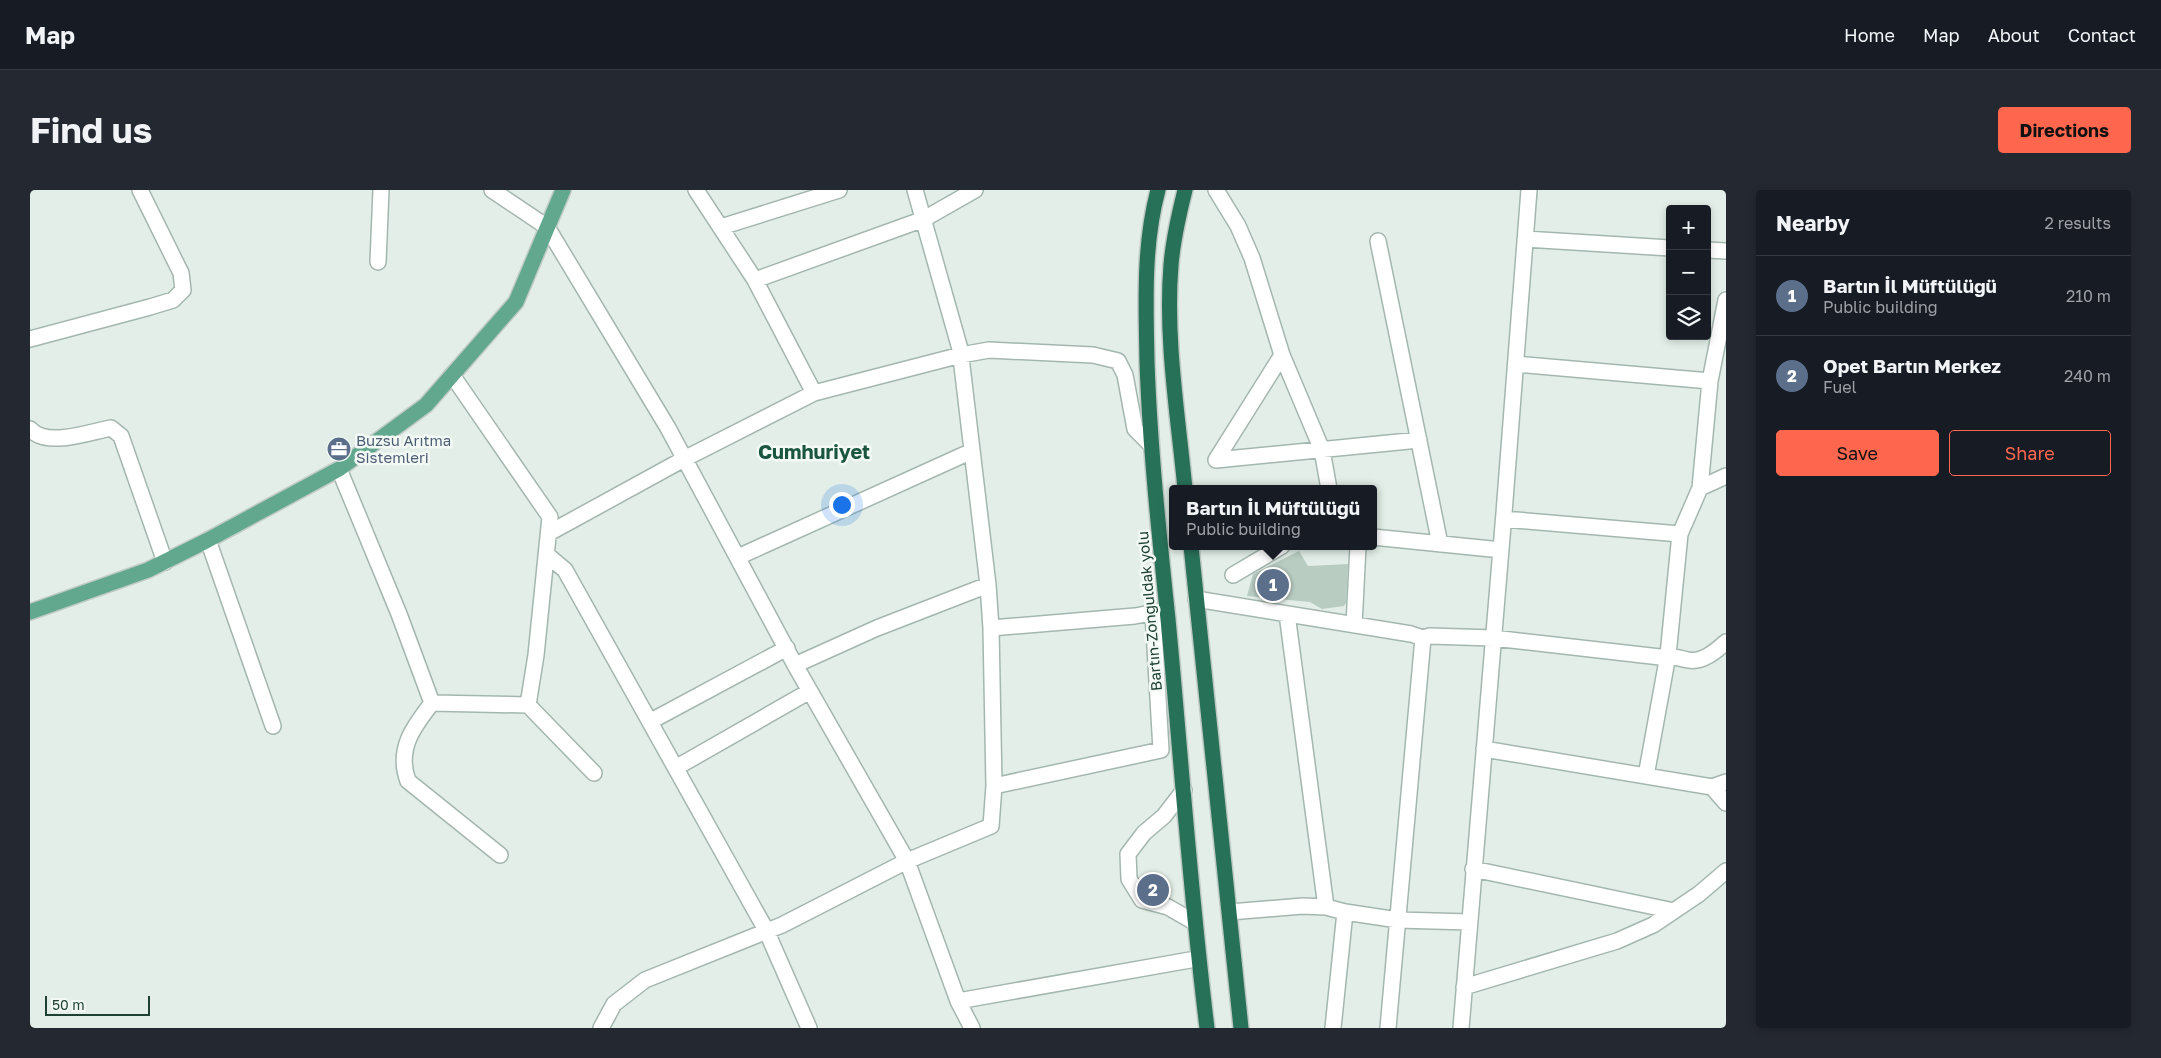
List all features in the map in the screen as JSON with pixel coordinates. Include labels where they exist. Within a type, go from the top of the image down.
[{"type":"highway","name":"Bartın-Zonguldak yolu","points":[[1158,190],[1151,218],[1145,304],[1160,611],[1184,790],[1194,922],[1207,1028]]},
{"type":"highway","points":[[1185,190],[1179,213],[1171,264],[1170,336],[1185,485]]},
{"type":"highway","points":[[1191,550],[1241,1028]]},
{"type":"main road","points":[[30,612],[148,570],[208,540],[339,469],[426,405],[516,302],[563,190]]},
{"type":"street","points":[[30,338],[173,300],[184,290],[181,273],[140,190]]},
{"type":"street","points":[[378,262],[381,190]]},
{"type":"street","points":[[492,190],[547,227],[668,428],[795,665],[907,861],[958,1001],[972,1028]]},
{"type":"street","points":[[696,190],[755,280],[814,393]]},
{"type":"street","points":[[721,227],[839,190]]},
{"type":"street","points":[[601,1028],[614,1004],[645,980],[782,925],[907,861],[991,826],[994,786],[991,628],[988,585],[961,355],[924,219],[914,190]]},
{"type":"street","points":[[755,280],[924,219],[975,190]]},
{"type":"street","points":[[1216,190],[1238,226],[1252,258],[1282,355],[1322,450],[1328,485]]},
{"type":"street","points":[[1461,1028],[1504,519],[1529,190]]},
{"type":"street","points":[[1525,239],[1666,248]]},
{"type":"street","points":[[1378,241],[1440,544]]},
{"type":"street","points":[[1711,250],[1726,251]]},
{"type":"street","points":[[1646,776],[1668,655],[1680,534],[1700,488],[1710,381],[1726,300]]},
{"type":"street","points":[[549,533],[814,393],[961,355],[989,350],[1094,355],[1118,361],[1125,375],[1135,429],[1151,445]]},
{"type":"street","points":[[1282,355],[1216,460],[1418,440]]},
{"type":"street","points":[[1516,364],[1710,381]]},
{"type":"street","points":[[452,375],[550,517],[536,655],[528,705]]},
{"type":"street","points":[[30,429],[34,433],[52,440],[111,428],[121,436],[165,562]]},
{"type":"street","points":[[738,556],[972,451]]},
{"type":"street","points":[[339,469],[399,614],[432,703]]},
{"type":"street","points":[[1700,488],[1726,476]]},
{"type":"street","points":[[1504,519],[1680,534]]},
{"type":"street","points":[[1377,537],[1501,550]]},
{"type":"street","points":[[208,540],[273,726]]},
{"type":"street","points":[[1234,575],[1275,550]]},
{"type":"street","points":[[1354,625],[1358,550]]},
{"type":"street","points":[[546,554],[565,570],[677,767],[766,930],[809,1028]]},
{"type":"street","points":[[795,665],[877,628],[988,585]]},
{"type":"street","points":[[1196,599],[1411,634],[1423,638],[1430,636],[1493,638],[1660,657],[1668,655],[1691,661],[1712,654],[1726,642]]},
{"type":"street","points":[[991,628],[1160,611],[1161,750],[994,786]]},
{"type":"street","points":[[1287,614],[1326,907]]},
{"type":"street","points":[[1388,1028],[1423,638]]},
{"type":"street","points":[[651,721],[787,648]]},
{"type":"street","points":[[677,767],[810,691]]},
{"type":"street","points":[[432,703],[528,705],[594,773]]},
{"type":"street","points":[[432,703],[413,728],[406,749],[405,770],[408,781],[500,855]]},
{"type":"street","points":[[1484,749],[1646,776],[1719,785],[1726,803]]},
{"type":"street","points":[[1184,790],[1164,816],[1144,833],[1128,854],[1129,879],[1142,900],[1168,907],[1194,922]]},
{"type":"street","points":[[1473,869],[1674,911]]},
{"type":"street","points":[[1464,987],[1616,941],[1653,925],[1699,894],[1726,871]]},
{"type":"street","points":[[1230,912],[1303,906],[1326,907],[1345,912],[1398,920],[1469,922]]},
{"type":"street","points":[[1333,1028],[1345,912]]},
{"type":"street","points":[[958,1001],[1190,960]]},
{"type":"building","points":[[1299,551],[1308,566],[1348,564],[1346,603],[1344,606],[1322,609],[1310,602],[1247,596],[1253,574]]},
{"type":"place","name":"Buzsu Arıtma Sistemleri","points":[[339,449]]},
{"type":"place","name":"Bartın İl Müftülüğü","points":[[1273,585]]},
{"type":"place","name":"Opet Bartın Merkez","points":[[1153,890]]},
{"type":"district","name":"Cumhuriyet","points":[[814,451]]}]
